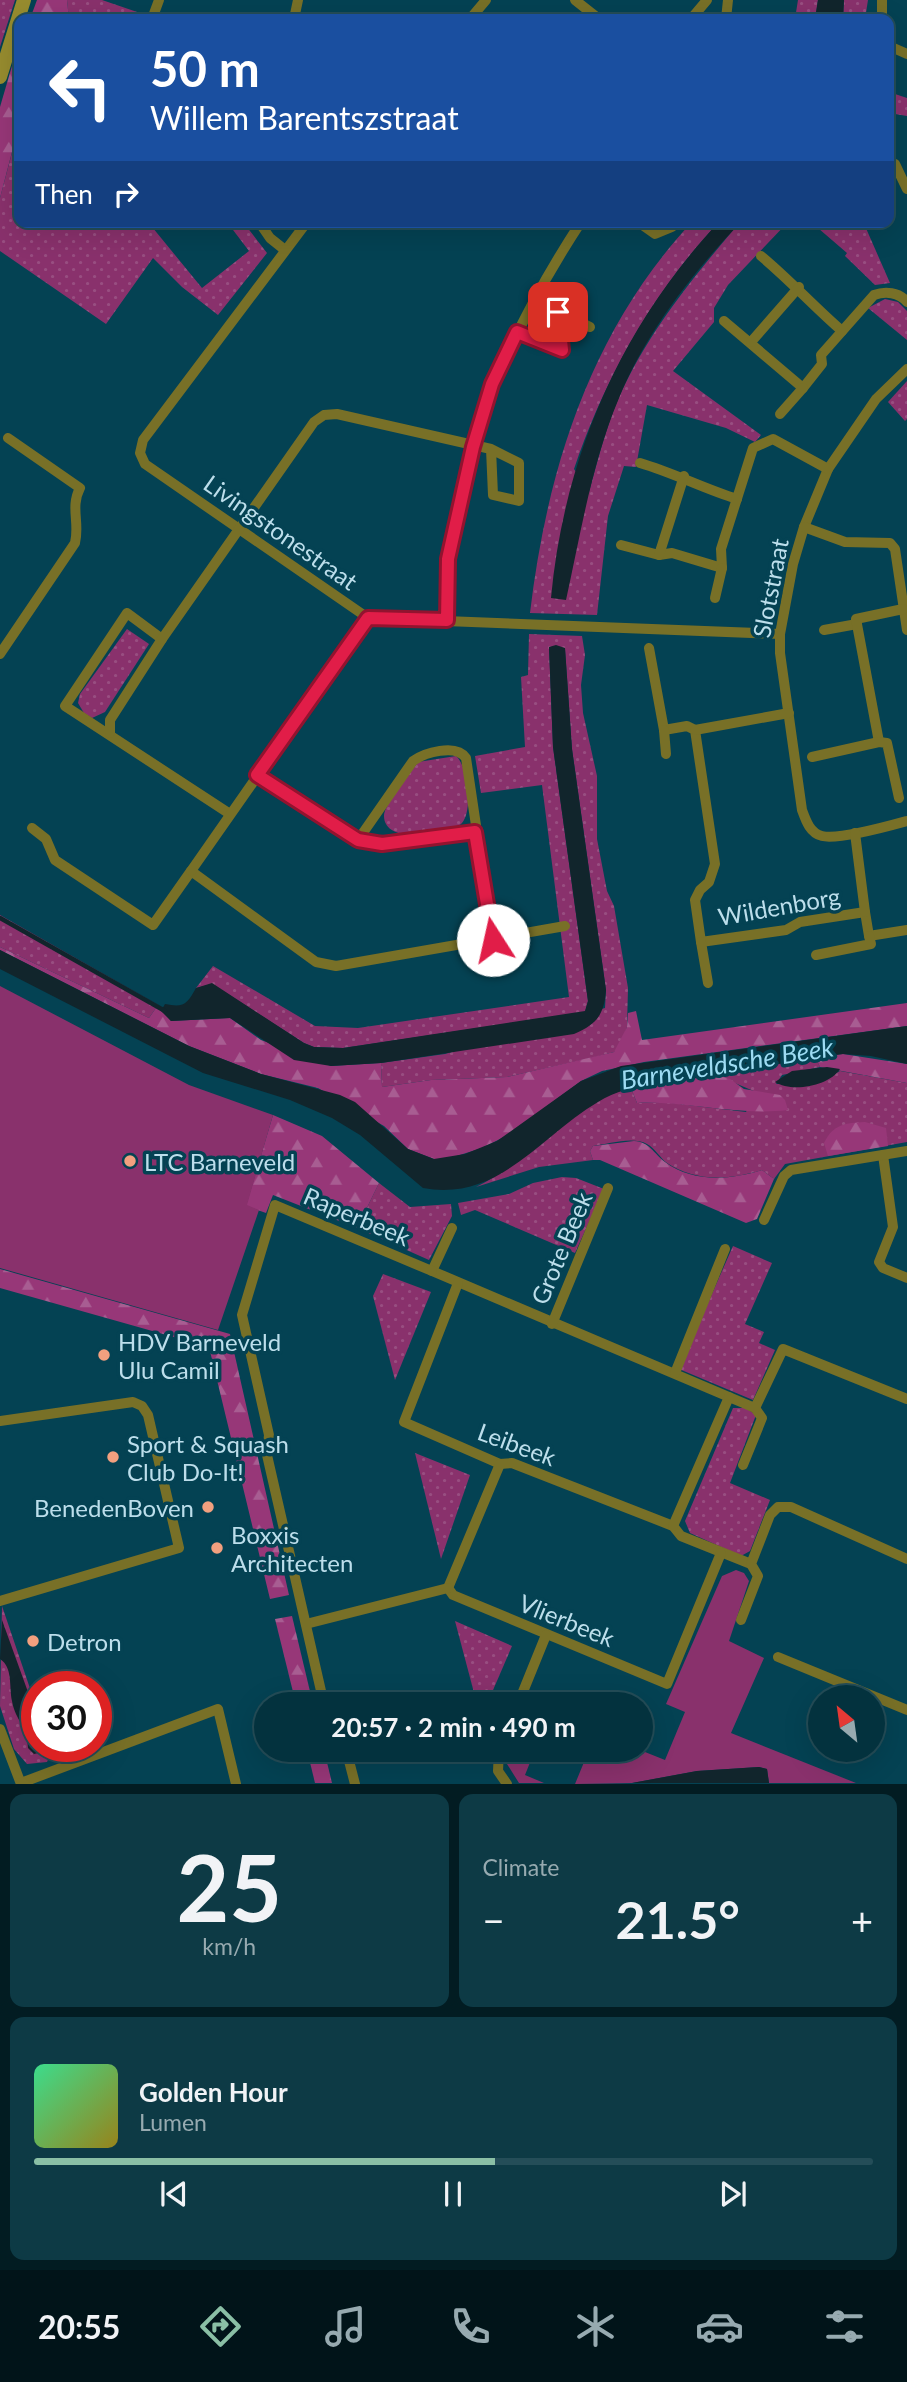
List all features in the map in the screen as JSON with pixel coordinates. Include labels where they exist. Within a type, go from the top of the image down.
[{"type":"main road","points":[[0,77],[14,32]]},
{"type":"street","points":[[474,14],[485,0]]},
{"type":"street","points":[[575,0],[593,14]]},
{"type":"street","points":[[895,164],[907,189]]},
{"type":"street","points":[[262,228],[285,250]]},
{"type":"street","name":"Livingstonestraat","points":[[302,228],[143,440],[141,453],[145,464],[368,618],[780,634]]},
{"type":"street","points":[[447,620],[448,559],[473,447],[492,384],[533,299],[577,228]]},
{"type":"street","points":[[646,228],[654,234],[669,228]]},
{"type":"street","points":[[761,256],[799,288],[804,298],[842,331]]},
{"type":"street","points":[[751,342],[799,288]]},
{"type":"street","points":[[780,414],[822,365],[821,355],[874,295],[883,292],[894,294],[907,302]]},
{"type":"street","points":[[517,332],[562,350],[558,312],[590,327]]},
{"type":"street","points":[[724,321],[803,388]]},
{"type":"street","name":"Slotstraat","points":[[907,369],[876,399],[828,469],[804,527],[793,564],[780,634],[802,810],[808,827],[822,836],[855,833],[907,821]]},
{"type":"street","points":[[110,733],[110,720],[162,639],[314,422],[324,415],[337,414],[491,449],[519,463],[519,501],[493,495],[491,449]]},
{"type":"street","points":[[0,654],[75,543],[78,528],[73,507],[80,488],[8,438]]},
{"type":"street","points":[[715,598],[722,568],[721,549],[753,448],[773,439],[785,443],[828,469]]},
{"type":"street","points":[[640,463],[684,476],[693,485],[737,499]]},
{"type":"street","points":[[659,555],[684,476]]},
{"type":"street","points":[[804,527],[845,542],[883,541],[895,549],[907,547]]},
{"type":"street","points":[[621,545],[659,555],[672,553],[722,568]]},
{"type":"street","points":[[895,549],[907,630]]},
{"type":"street","points":[[879,742],[856,619],[903,609]]},
{"type":"street","points":[[162,639],[127,613],[65,706],[230,814]]},
{"type":"street","points":[[32,828],[46,839],[55,860],[153,925],[368,618]]},
{"type":"street","points":[[824,630],[857,624]]},
{"type":"street","points":[[649,648],[666,754]]},
{"type":"street","points":[[664,730],[687,726],[695,730],[789,713]]},
{"type":"street","name":"Wildenborg","points":[[695,730],[715,864],[709,882],[700,890],[695,900],[708,983]]},
{"type":"street","points":[[812,757],[879,742],[887,744],[899,798]]},
{"type":"street","points":[[358,840],[412,761],[421,755],[454,750],[462,752],[466,758],[493,940]]},
{"type":"street","points":[[257,775],[358,840],[382,844],[475,832]]},
{"type":"street","name":"Wildenborg","points":[[855,833],[869,936]]},
{"type":"street","points":[[191,871],[316,962],[336,966],[565,926]]},
{"type":"street","name":"Wildenborg","points":[[701,942],[786,930],[800,922],[865,912]]},
{"type":"street","points":[[816,955],[872,944],[869,936],[907,930]]},
{"type":"street","points":[[764,1220],[784,1176],[791,1170],[907,1151]]},
{"type":"street","points":[[883,1155],[893,1227],[879,1262],[883,1268],[907,1279]]},
{"type":"street","name":"Grote Beek","points":[[552,1324],[608,1188]]},
{"type":"street","name":"Raperbeek","points":[[321,1692],[267,1455],[269,1435],[242,1315],[275,1205],[432,1271]]},
{"type":"street","points":[[432,1271],[452,1227]]},
{"type":"street","points":[[675,1373],[725,1249]]},
{"type":"street","name":"Grote Beek","points":[[432,1271],[755,1408]]},
{"type":"street","name":"Leibeek","points":[[458,1283],[404,1422],[500,1464],[512,1463],[673,1526],[681,1536],[751,1564]]},
{"type":"street","points":[[743,1465],[762,1418],[755,1408],[783,1349],[907,1399]]},
{"type":"street","points":[[673,1526],[729,1397]]},
{"type":"street","points":[[0,1421],[134,1402],[142,1406],[148,1415],[179,1548],[0,1601]]},
{"type":"street","points":[[306,1624],[448,1588],[500,1464]]},
{"type":"street","points":[[741,1620],[758,1576],[751,1564],[770,1515],[778,1507],[791,1507],[907,1559]]},
{"type":"street","name":"Vlierbeek","points":[[448,1588],[453,1595],[667,1684],[721,1553]]},
{"type":"street","points":[[523,1692],[546,1635]]},
{"type":"street","points":[[778,1657],[907,1710]]},
{"type":"street","points":[[0,1729],[21,1783],[218,1709],[236,1783]]},
{"type":"street","points":[[349,1762],[355,1783]]},
{"type":"street","points":[[498,1762],[498,1771],[507,1783]]},
{"type":"shaded area","points":[[0,0],[15,0],[0,47]]},
{"type":"shaded area","points":[[67,0],[102,0],[140,13],[140,14],[68,14]]},
{"type":"shaded area","points":[[798,0],[818,0],[816,14],[796,14]]},
{"type":"shaded area","points":[[844,0],[868,0],[866,14],[843,14]]},
{"type":"shaded area","points":[[894,94],[907,98],[907,116],[894,114]]},
{"type":"shaded area","points":[[14,145],[14,228],[153,228],[202,288],[249,251],[232,228],[248,228],[267,253],[218,315],[182,287],[153,258],[106,324],[0,251],[0,198]]},
{"type":"shaded area","points":[[687,228],[714,228],[672,278],[633,338],[600,402],[574,469],[589,492],[611,419],[631,372],[671,308],[735,228],[782,228],[728,285],[714,308],[714,322],[673,371],[761,435],[755,442],[726,428],[647,405],[636,467],[624,466],[608,516],[597,615],[530,613],[548,506],[562,454],[580,404],[601,355],[626,308]]},
{"type":"shaded area","points":[[818,228],[866,228],[890,283],[875,285],[845,256],[847,253]]},
{"type":"shaded area","points":[[885,299],[898,302],[907,311],[907,340],[868,308]]},
{"type":"shaded area","points":[[907,381],[907,419],[905,421],[888,402]]},
{"type":"shaded area","points":[[127,629],[149,644],[105,712],[92,718],[84,713],[78,703],[80,694]]},
{"type":"shaded area","points":[[529,634],[582,636],[585,655],[581,685],[583,713],[597,776],[597,839],[607,891],[614,906],[628,988],[627,1027],[620,1046],[614,1052],[507,1077],[431,1080],[382,1087],[381,1063],[445,1054],[605,1008],[606,990],[572,749],[565,649],[549,647],[553,747],[588,1001],[585,1012],[343,1048],[314,1047],[212,984],[196,988],[213,966],[315,1026],[358,1028],[569,997],[542,785],[481,793],[475,756],[525,747],[521,677],[528,675]]},
{"type":"shaded area","points":[[456,756],[464,769],[468,789],[467,809],[462,823],[445,831],[418,835],[406,835],[387,825],[384,816],[388,804],[418,762]]},
{"type":"shaded area","points":[[0,915],[158,1005],[149,1018],[0,947]]},
{"type":"shaded area","name":"LTC Barneveld","points":[[0,986],[189,1085],[273,1115],[247,1205],[259,1210],[218,1330],[0,1268]]},
{"type":"shaded area","points":[[815,1057],[820,1067],[782,1075],[776,1084],[816,1084],[840,1071],[907,1083],[907,1142],[785,1164],[774,1179],[762,1170],[725,1177],[689,1174],[667,1163],[647,1144],[620,1141],[593,1146],[590,1151],[593,1160],[539,1167],[476,1187],[515,1163],[571,1118],[610,1095],[631,1088],[637,1103],[671,1103],[746,1112],[756,1092],[716,1075]]},
{"type":"shaded area","points":[[562,1177],[576,1178],[604,1189],[575,1253],[475,1210],[461,1215],[458,1203],[509,1194],[533,1183]]},
{"type":"shaded area","points":[[379,1183],[410,1207],[451,1204],[452,1216],[429,1260],[357,1228]]},
{"type":"shaded area","points":[[733,1246],[772,1263],[745,1324],[764,1332],[759,1343],[775,1350],[753,1400],[679,1369]]},
{"type":"shaded area","points":[[383,1274],[431,1292],[395,1380],[373,1296]]},
{"type":"shaded area","points":[[733,1408],[746,1408],[756,1415],[730,1483],[770,1500],[750,1551],[741,1556],[690,1533],[685,1521]]},
{"type":"shaded area","points":[[415,1453],[470,1475],[441,1559]]},
{"type":"shaded area","points":[[736,1570],[744,1573],[749,1581],[729,1641],[764,1658],[731,1733],[856,1783],[769,1783],[767,1769],[759,1767],[697,1771],[632,1783],[575,1784],[584,1762],[653,1762],[653,1755],[665,1760],[685,1712],[666,1704],[722,1576]]},
{"type":"shaded area","points":[[2,1606],[24,1671],[21,1671],[21,1757],[14,1749],[0,1706]]},
{"type":"shaded area","points":[[455,1621],[512,1646],[492,1692],[474,1692]]},
{"type":"shaded area","points":[[530,1762],[525,1775],[544,1783],[519,1783],[507,1764]]},
{"type":"green space","points":[[37,0],[67,0],[68,14],[32,14]]},
{"type":"green space","points":[[14,59],[14,144],[0,198],[0,107]]},
{"type":"green space","points":[[0,947],[149,1018],[158,1005],[171,1021],[230,1018],[261,1040],[331,1066],[381,1063],[382,1087],[431,1080],[507,1077],[614,1052],[627,1027],[628,1013],[636,1011],[642,1040],[907,1003],[907,1026],[644,1062],[602,1071],[581,1081],[508,1135],[482,1148],[447,1159],[434,1159],[408,1149],[384,1126],[318,1088],[261,1074],[189,1046],[0,950]]},
{"type":"green space","points":[[843,1054],[907,1064],[907,1083],[820,1067],[815,1057]]},
{"type":"green space","points":[[716,1075],[730,1079],[744,1089],[780,1095],[788,1110],[750,1111],[637,1103],[631,1088]]},
{"type":"green space","points":[[273,1115],[322,1136],[379,1183],[357,1228],[273,1195],[266,1213],[246,1206]]},
{"type":"green space","points":[[865,1122],[886,1128],[888,1146],[828,1156],[824,1143],[836,1128]]},
{"type":"green space","points":[[634,1141],[648,1146],[665,1162],[687,1174],[712,1178],[762,1170],[774,1179],[757,1219],[746,1223],[600,1160],[593,1160],[590,1151],[593,1146]]},
{"type":"green space","points":[[0,1269],[230,1334],[289,1595],[270,1599],[209,1347],[0,1288]]},
{"type":"green space","points":[[292,1616],[310,1692],[293,1692],[275,1619]]},
{"type":"green space","points":[[310,1762],[327,1762],[332,1783],[315,1783]]},
{"type":"water","points":[[818,0],[844,0],[843,14],[816,14]]},
{"type":"water","points":[[714,228],[736,228],[688,283],[656,327],[630,374],[601,447],[566,600],[551,598],[569,494],[584,444],[603,396],[626,349],[684,262]]},
{"type":"water","points":[[556,645],[565,648],[572,749],[606,990],[601,1012],[594,1022],[574,1034],[381,1063],[331,1066],[294,1060],[230,1018],[171,1021],[161,1011],[165,1004],[184,1004],[196,988],[212,983],[304,1043],[314,1047],[343,1048],[585,1011],[588,1001],[553,747],[549,647]]},
{"type":"water","name":"Barneveldsche Beek","points":[[0,950],[189,1046],[261,1074],[340,1095],[355,1102],[408,1149],[434,1159],[465,1154],[497,1141],[581,1081],[621,1066],[907,1026],[907,1064],[871,1056],[843,1054],[640,1086],[598,1102],[496,1176],[474,1185],[450,1190],[423,1188],[360,1135],[332,1118],[290,1100],[203,1073],[0,969]]},
{"type":"water","points":[[827,1067],[840,1069],[828,1080],[810,1086],[791,1087],[775,1082],[792,1071]]},
{"type":"water","points":[[2,1620],[21,1673],[21,1723],[11,1696],[9,1672],[0,1659]]},
{"type":"water","points":[[759,1767],[767,1769],[769,1783],[632,1783],[697,1771]]},
{"type":"waterway","points":[[0,918],[165,1011]]},
{"type":"place","name":"LTC Barneveld","points":[[130,1161]]},
{"type":"place","name":"HDV Barneveld Ulu Camil","points":[[104,1355]]},
{"type":"place","name":"Sport & Squash Club Do-It!","points":[[113,1457]]},
{"type":"place","name":"BenedenBoven","points":[[208,1507]]},
{"type":"place","name":"Boxxis Architecten","points":[[217,1548]]},
{"type":"place","name":"Detron","points":[[33,1641]]},
{"type":"route","points":[[493,940],[475,832],[382,844],[358,840],[345,835],[257,775],[368,618],[447,620],[448,559],[473,447],[492,384],[517,332],[562,350],[558,312]]}]
